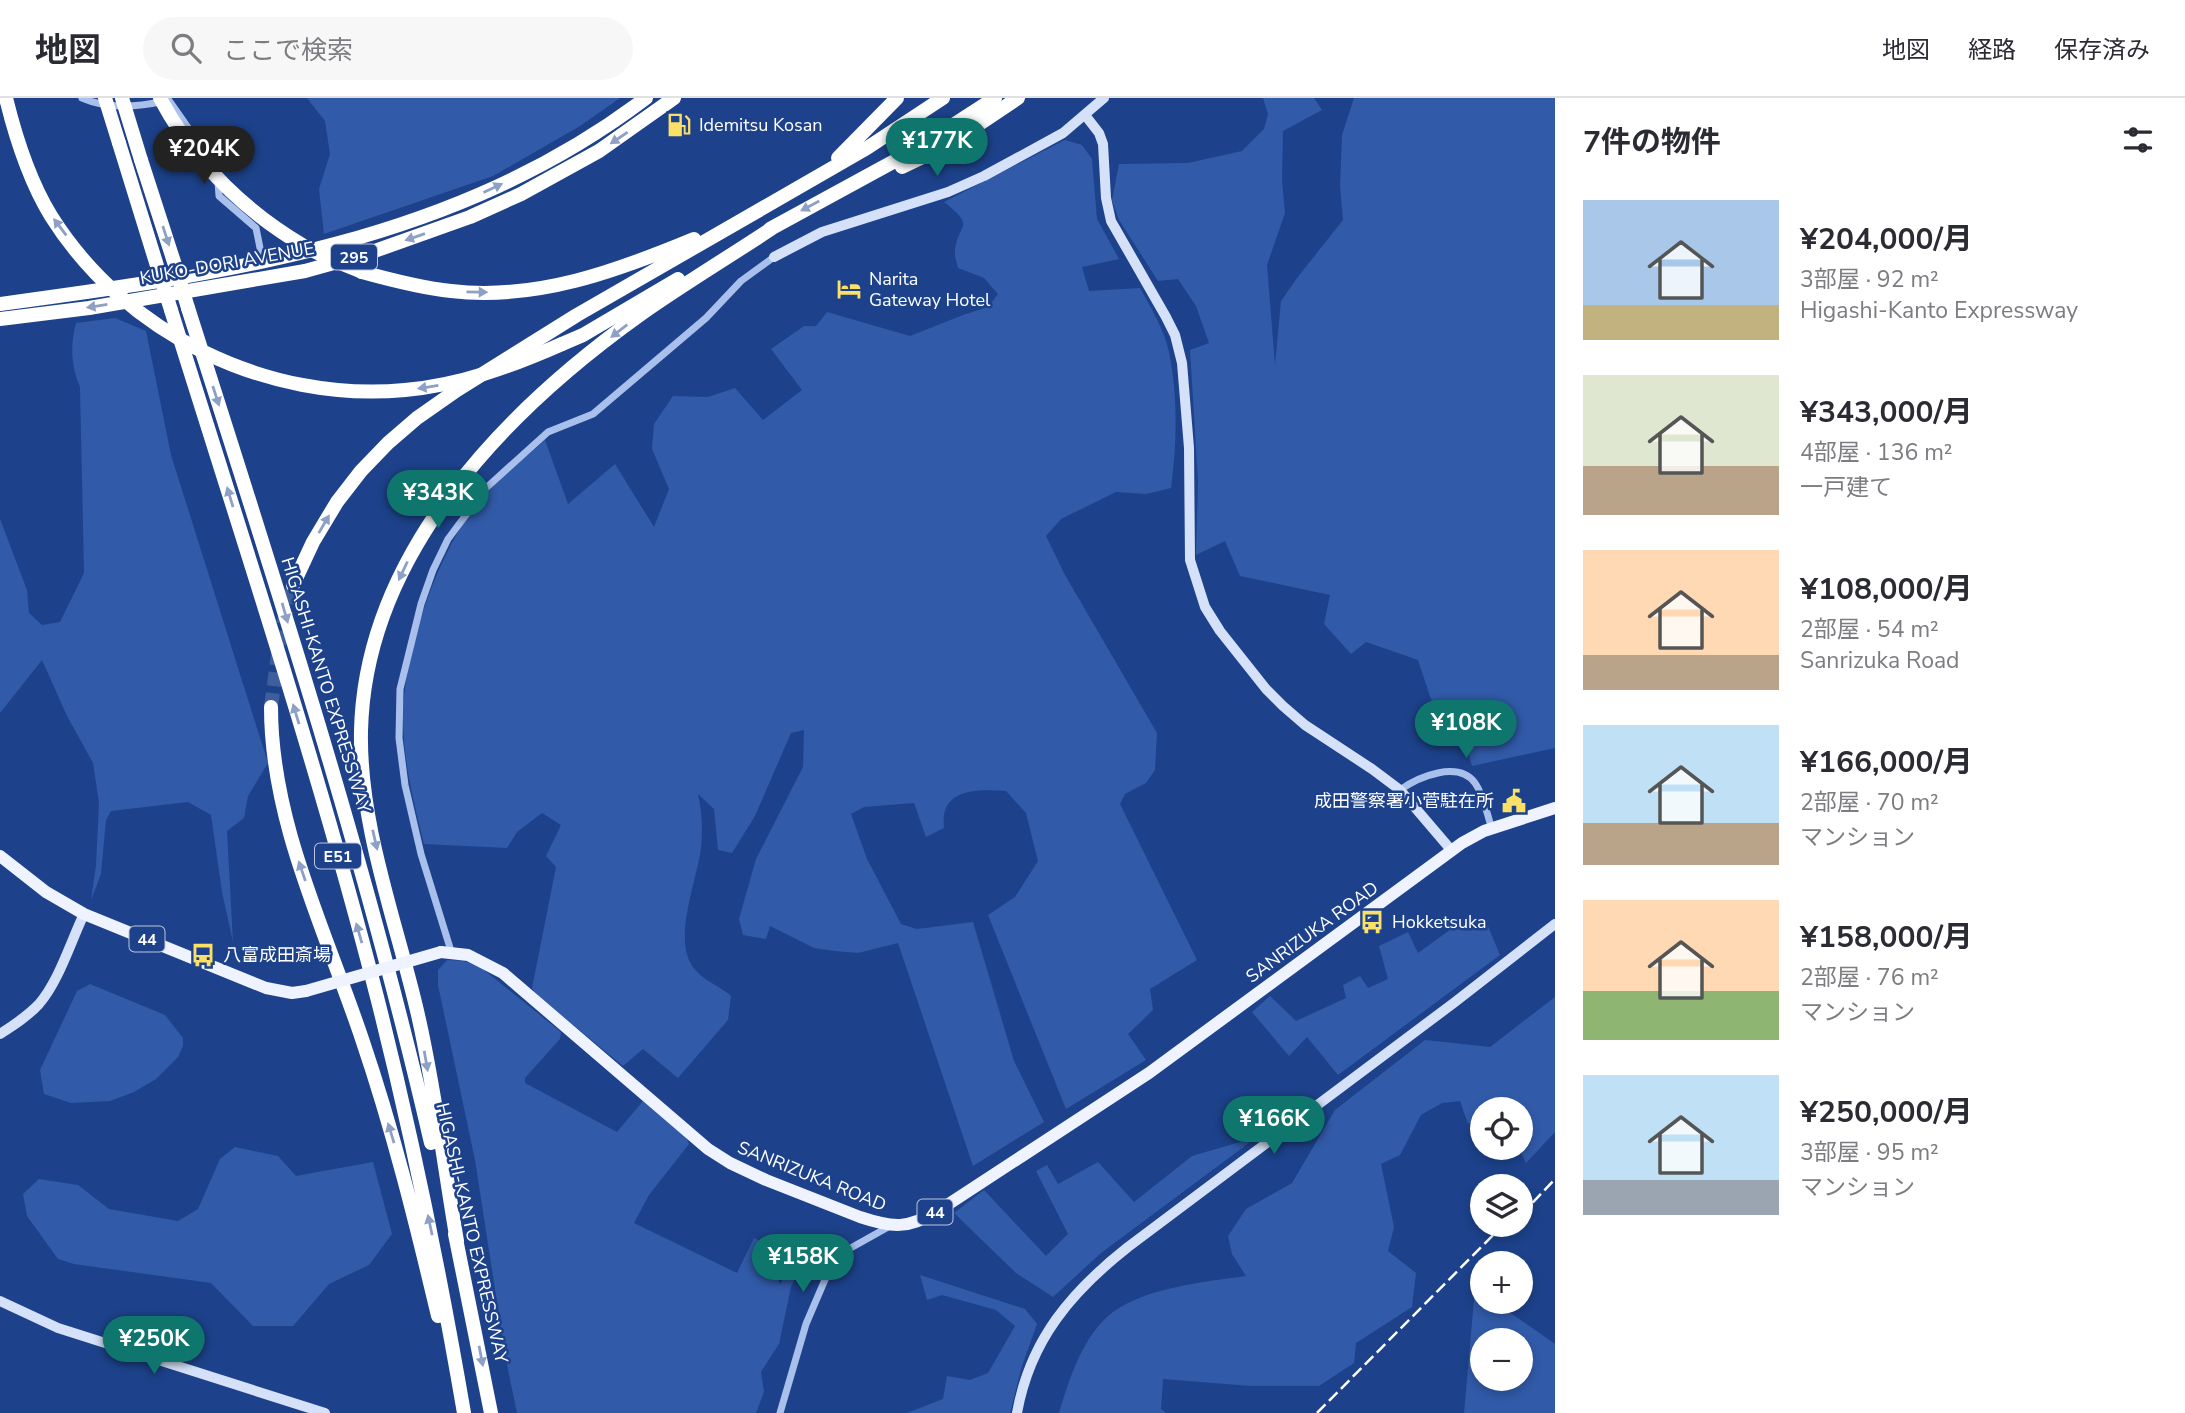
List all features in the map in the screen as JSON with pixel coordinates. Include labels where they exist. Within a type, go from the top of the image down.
[{"type":"highway","points":[[6,98],[18,146],[52,218],[82,257],[139,313],[211,356],[283,380],[339,390],[377,391],[435,386],[466,379],[505,368],[583,335],[940,135],[995,98]]},
{"type":"highway","name":"HIGASHI-KANTO EXPRESSWAY","points":[[105,98],[272,630],[376,994],[437,1256],[463,1413]]},
{"type":"highway","name":"HIGASHI-KANTO EXPRESSWAY","points":[[122,98],[271,566],[396,995],[457,1241],[491,1413]]},
{"type":"highway","name":"KUKO-DORI AVENUE","points":[[0,304],[147,284],[263,263],[373,234],[458,204],[558,155],[646,98]]},
{"type":"highway","name":"KUKO-DORI AVENUE","points":[[0,319],[89,308],[305,271],[366,254],[470,217],[521,194],[598,151],[674,98]]},
{"type":"highway","points":[[801,187],[836,160],[897,98]]},
{"type":"highway","points":[[293,585],[313,542],[337,502],[387,443],[417,418],[577,315],[867,148],[943,98]]},
{"type":"highway","points":[[838,192],[947,145],[1018,98]]},
{"type":"highway","points":[[166,99],[175,126],[202,162],[251,209],[305,246],[362,272],[390,280],[452,291],[502,292],[538,289],[626,266],[750,215]]},
{"type":"highway","points":[[457,1241],[419,1018],[368,810],[361,730],[368,671],[384,613],[421,538],[463,480],[510,426],[573,367],[641,314],[777,225]]},
{"type":"highway","points":[[271,707],[271,741],[283,808],[301,867],[362,1038],[396,1149],[463,1413]]},
{"type":"main road","name":"SANRIZUKA ROAD","points":[[446,952],[468,955],[503,974],[677,1124],[730,1163],[860,1217],[902,1226],[924,1219],[1149,1073],[1452,850],[1492,829],[1555,808]]},
{"type":"main road","name":"44","points":[[0,856],[46,892],[84,914],[266,988],[292,993],[306,992],[446,952]]},
{"type":"street","points":[[82,98],[92,102],[136,107],[166,99],[216,167],[219,196],[256,228],[263,263]]},
{"type":"street","points":[[446,952],[405,785],[399,738],[400,689],[421,604],[433,570],[448,539],[486,488],[548,432],[593,414],[706,318],[741,281],[774,257],[822,232],[948,192],[984,176],[1063,133],[1104,98]]},
{"type":"street","points":[[1085,115],[1099,133],[1103,144],[1106,198],[1111,221],[1166,317],[1175,335],[1182,363],[1189,448],[1190,560],[1205,607],[1244,661],[1283,706],[1305,725],[1401,790],[1452,850]]},
{"type":"street","points":[[1401,790],[1420,778],[1458,772],[1468,776],[1477,786],[1492,829]]},
{"type":"street","points":[[0,1034],[19,1023],[41,1002],[84,914]]},
{"type":"street","points":[[1017,1413],[1031,1360],[1063,1310],[1091,1277],[1555,924]]},
{"type":"street","points":[[780,1413],[806,1324],[833,1261],[839,1254],[891,1225]]},
{"type":"street","points":[[0,1301],[58,1328],[325,1413]]},
{"type":"shaded area","points":[[307,98],[620,98],[580,126],[493,176],[324,234],[319,189],[330,154],[325,121]]},
{"type":"shaded area","points":[[1263,98],[1314,98],[1322,110],[1283,131],[1282,181],[1285,213],[1267,265],[1275,365],[1281,301],[1343,220],[1340,186],[1342,135],[1354,98],[1555,98],[1555,748],[1472,766],[1465,742],[1445,742],[1418,660],[1366,642],[1351,654],[1324,624],[1330,595],[1240,576],[1225,541],[1196,555],[1198,481],[1190,350],[1209,343],[1196,306],[1178,279],[1158,281],[1119,220],[1112,200],[1119,164],[1188,163],[1242,151],[1264,129],[1268,114]]},
{"type":"shaded area","points":[[1065,140],[1082,145],[1092,159],[1097,219],[1119,259],[1082,267],[1089,291],[1140,288],[1167,343],[1174,386],[1175,437],[1171,488],[1146,494],[1116,492],[1061,519],[1046,536],[1065,575],[1157,733],[1155,770],[1146,783],[1125,794],[1120,804],[1197,960],[1150,989],[1153,1010],[1128,1034],[1146,1060],[1066,1109],[988,915],[1015,897],[1038,861],[1026,813],[1006,791],[972,791],[954,798],[944,815],[944,828],[926,837],[914,803],[864,807],[851,814],[867,859],[901,924],[917,929],[973,922],[1014,1061],[1044,1122],[973,1166],[898,943],[858,953],[814,948],[770,926],[766,939],[743,935],[739,919],[756,859],[803,767],[804,730],[791,733],[755,816],[732,853],[718,850],[714,809],[698,794],[702,841],[688,906],[686,950],[698,973],[731,996],[728,1020],[678,1078],[643,1049],[623,1066],[532,988],[556,867],[546,856],[561,825],[542,813],[517,832],[507,848],[424,844],[405,750],[405,691],[416,634],[449,549],[485,494],[545,440],[568,504],[615,464],[654,527],[669,489],[652,449],[654,424],[673,396],[708,397],[735,388],[763,420],[802,390],[771,349],[804,326],[816,326],[827,312],[910,336],[988,307],[998,294],[984,278],[958,268],[955,251],[963,221],[944,202]]},
{"type":"shaded area","points":[[115,318],[146,331],[171,455],[268,763],[248,796],[244,818],[227,831],[233,942],[222,892],[211,815],[188,802],[111,811],[106,820],[101,874],[91,900],[96,865],[99,803],[93,763],[67,716],[42,660],[0,713],[0,519],[27,590],[29,613],[42,625],[60,622],[84,573],[80,387],[73,363],[74,331],[76,323]]},
{"type":"shaded area","points":[[1485,919],[1500,955],[1338,1075],[1307,1037],[1289,1056],[1252,1012],[1270,996],[1296,1021],[1346,998],[1343,985],[1360,976],[1368,988],[1388,979],[1379,946],[1408,932],[1418,953],[1454,927]]},
{"type":"shaded area","points":[[447,960],[464,961],[479,966],[561,1032],[560,1039],[525,1078],[525,1083],[617,1132],[643,1101],[686,1136],[689,1144],[649,1195],[634,1223],[737,1273],[754,1238],[782,1251],[773,1268],[780,1284],[797,1260],[803,1262],[791,1287],[779,1344],[761,1372],[764,1392],[756,1413],[517,1413],[506,1360],[475,1160],[438,985],[438,970]]},
{"type":"shaded area","points":[[90,984],[165,1015],[183,1038],[183,1046],[178,1057],[156,1079],[134,1092],[110,1101],[71,1103],[44,1094],[40,1070],[77,991]]},
{"type":"shaded area","points":[[1555,997],[1555,1132],[1533,1156],[1533,1097],[1470,1097],[1468,1124],[1460,1101],[1442,1103],[1421,1115],[1400,1155],[1381,1164],[1394,1227],[1388,1251],[1416,1273],[1412,1307],[1356,1343],[1354,1363],[1319,1386],[1251,1386],[1163,1379],[1161,1409],[1166,1413],[1059,1413],[1083,1349],[1098,1327],[1120,1307],[1136,1299],[1173,1288],[1246,1276],[1232,1254],[1228,1236],[1246,1209],[1292,1183],[1335,1110],[1425,1040],[1490,1047]]},
{"type":"shaded area","points":[[1257,1137],[1101,1253],[1053,1297],[1016,1273],[954,1213],[984,1190],[1046,1256],[1068,1234],[1036,1171],[1047,1165],[1058,1184],[1098,1162],[1134,1202],[1192,1156]]},
{"type":"shaded area","points":[[235,1147],[278,1156],[296,1176],[373,1162],[392,1234],[369,1265],[329,1284],[293,1326],[253,1326],[211,1283],[74,1264],[58,1259],[27,1216],[23,1194],[39,1179],[78,1185],[109,1209],[178,1221],[198,1209],[220,1159]]},
{"type":"shaded area","points":[[920,1275],[1025,1309],[1037,1324],[1022,1366],[1010,1413],[907,1413],[943,1399],[947,1376],[970,1380],[988,1373],[1015,1326],[996,1310],[942,1295],[927,1300]]},
{"type":"shaded area","points":[[1473,1314],[1512,1314],[1532,1328],[1471,1328]]},
{"type":"shaded area","points":[[1533,1329],[1555,1344],[1555,1413],[1464,1413],[1470,1345],[1470,1391],[1533,1391]]},
{"type":"tunnel","points":[[271,707],[281,632],[293,585]]},
{"type":"railway","points":[[1533,1202],[1555,1179]]},
{"type":"railway","points":[[1317,1413],[1491,1237]]},
{"type":"place","name":"Idemitsu Kosan","points":[[679,125]]},
{"type":"place","name":"Narita Gateway Hotel","points":[[849,289]]},
{"type":"place","name":"成田警察署小菅駐在所","points":[[1514,801]]},
{"type":"place","name":"Hokketsuka","points":[[1372,922]]},
{"type":"place","name":"八富成田斎場","points":[[203,955]]}]
